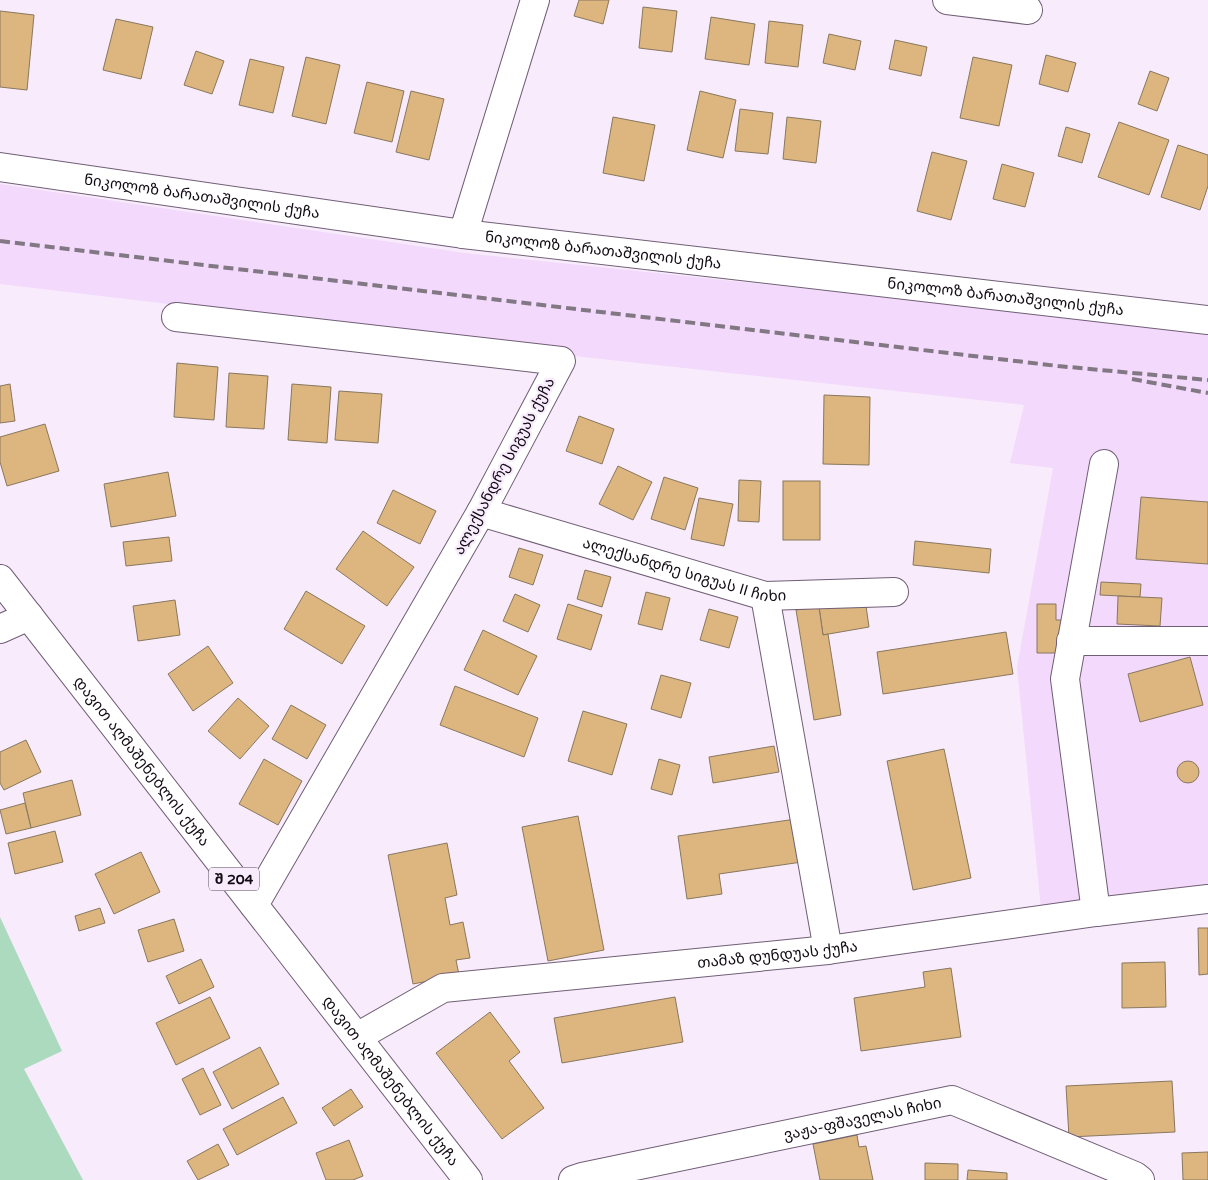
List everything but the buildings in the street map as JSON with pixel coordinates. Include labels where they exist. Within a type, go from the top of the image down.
[{"type":"street","points":[[463,234],[535,0]]},
{"type":"street","points":[[947,0],[1028,10]]},
{"type":"street","name":"ნიკოლოზ ბარათაშვილის ქუჩა","points":[[0,167],[463,234],[1208,320]]},
{"type":"street","name":"ალექსანდრე სიგუას ქუჩა","points":[[176,317],[561,361],[481,512],[254,905]]},
{"type":"street","points":[[1096,912],[1065,679],[1104,464]]},
{"type":"street","name":"ალექსანდრე სიგუას II ჩიხი","points":[[481,512],[765,596],[894,592]]},
{"type":"street","name":"დავით აღმაშენებლის ქუჩა","points":[[0,579],[468,1180]]},
{"type":"street","points":[[765,596],[828,950]]},
{"type":"street","points":[[0,629],[28,616]]},
{"type":"street","points":[[1071,641],[1208,641]]},
{"type":"street","name":"თამაზ დუნდუას ქუჩა","points":[[357,1037],[443,988],[828,950],[1096,912],[1208,899]]},
{"type":"street","name":"ვაჟა-ფშაველას ჩიხი","points":[[574,1180],[952,1100],[1135,1176],[1140,1180]]},
{"type":"shaded area","points":[[0,184],[465,253],[943,303],[1208,335],[1208,887],[1041,909],[1017,667],[1053,468],[1010,463],[1024,405],[583,357],[0,284]]},
{"type":"green space","points":[[0,917],[62,1051],[24,1069],[83,1180],[0,1180]]},
{"type":"railway","points":[[0,241],[1058,366],[1208,380]]},
{"type":"railway","points":[[1132,379],[1208,393]]}]
